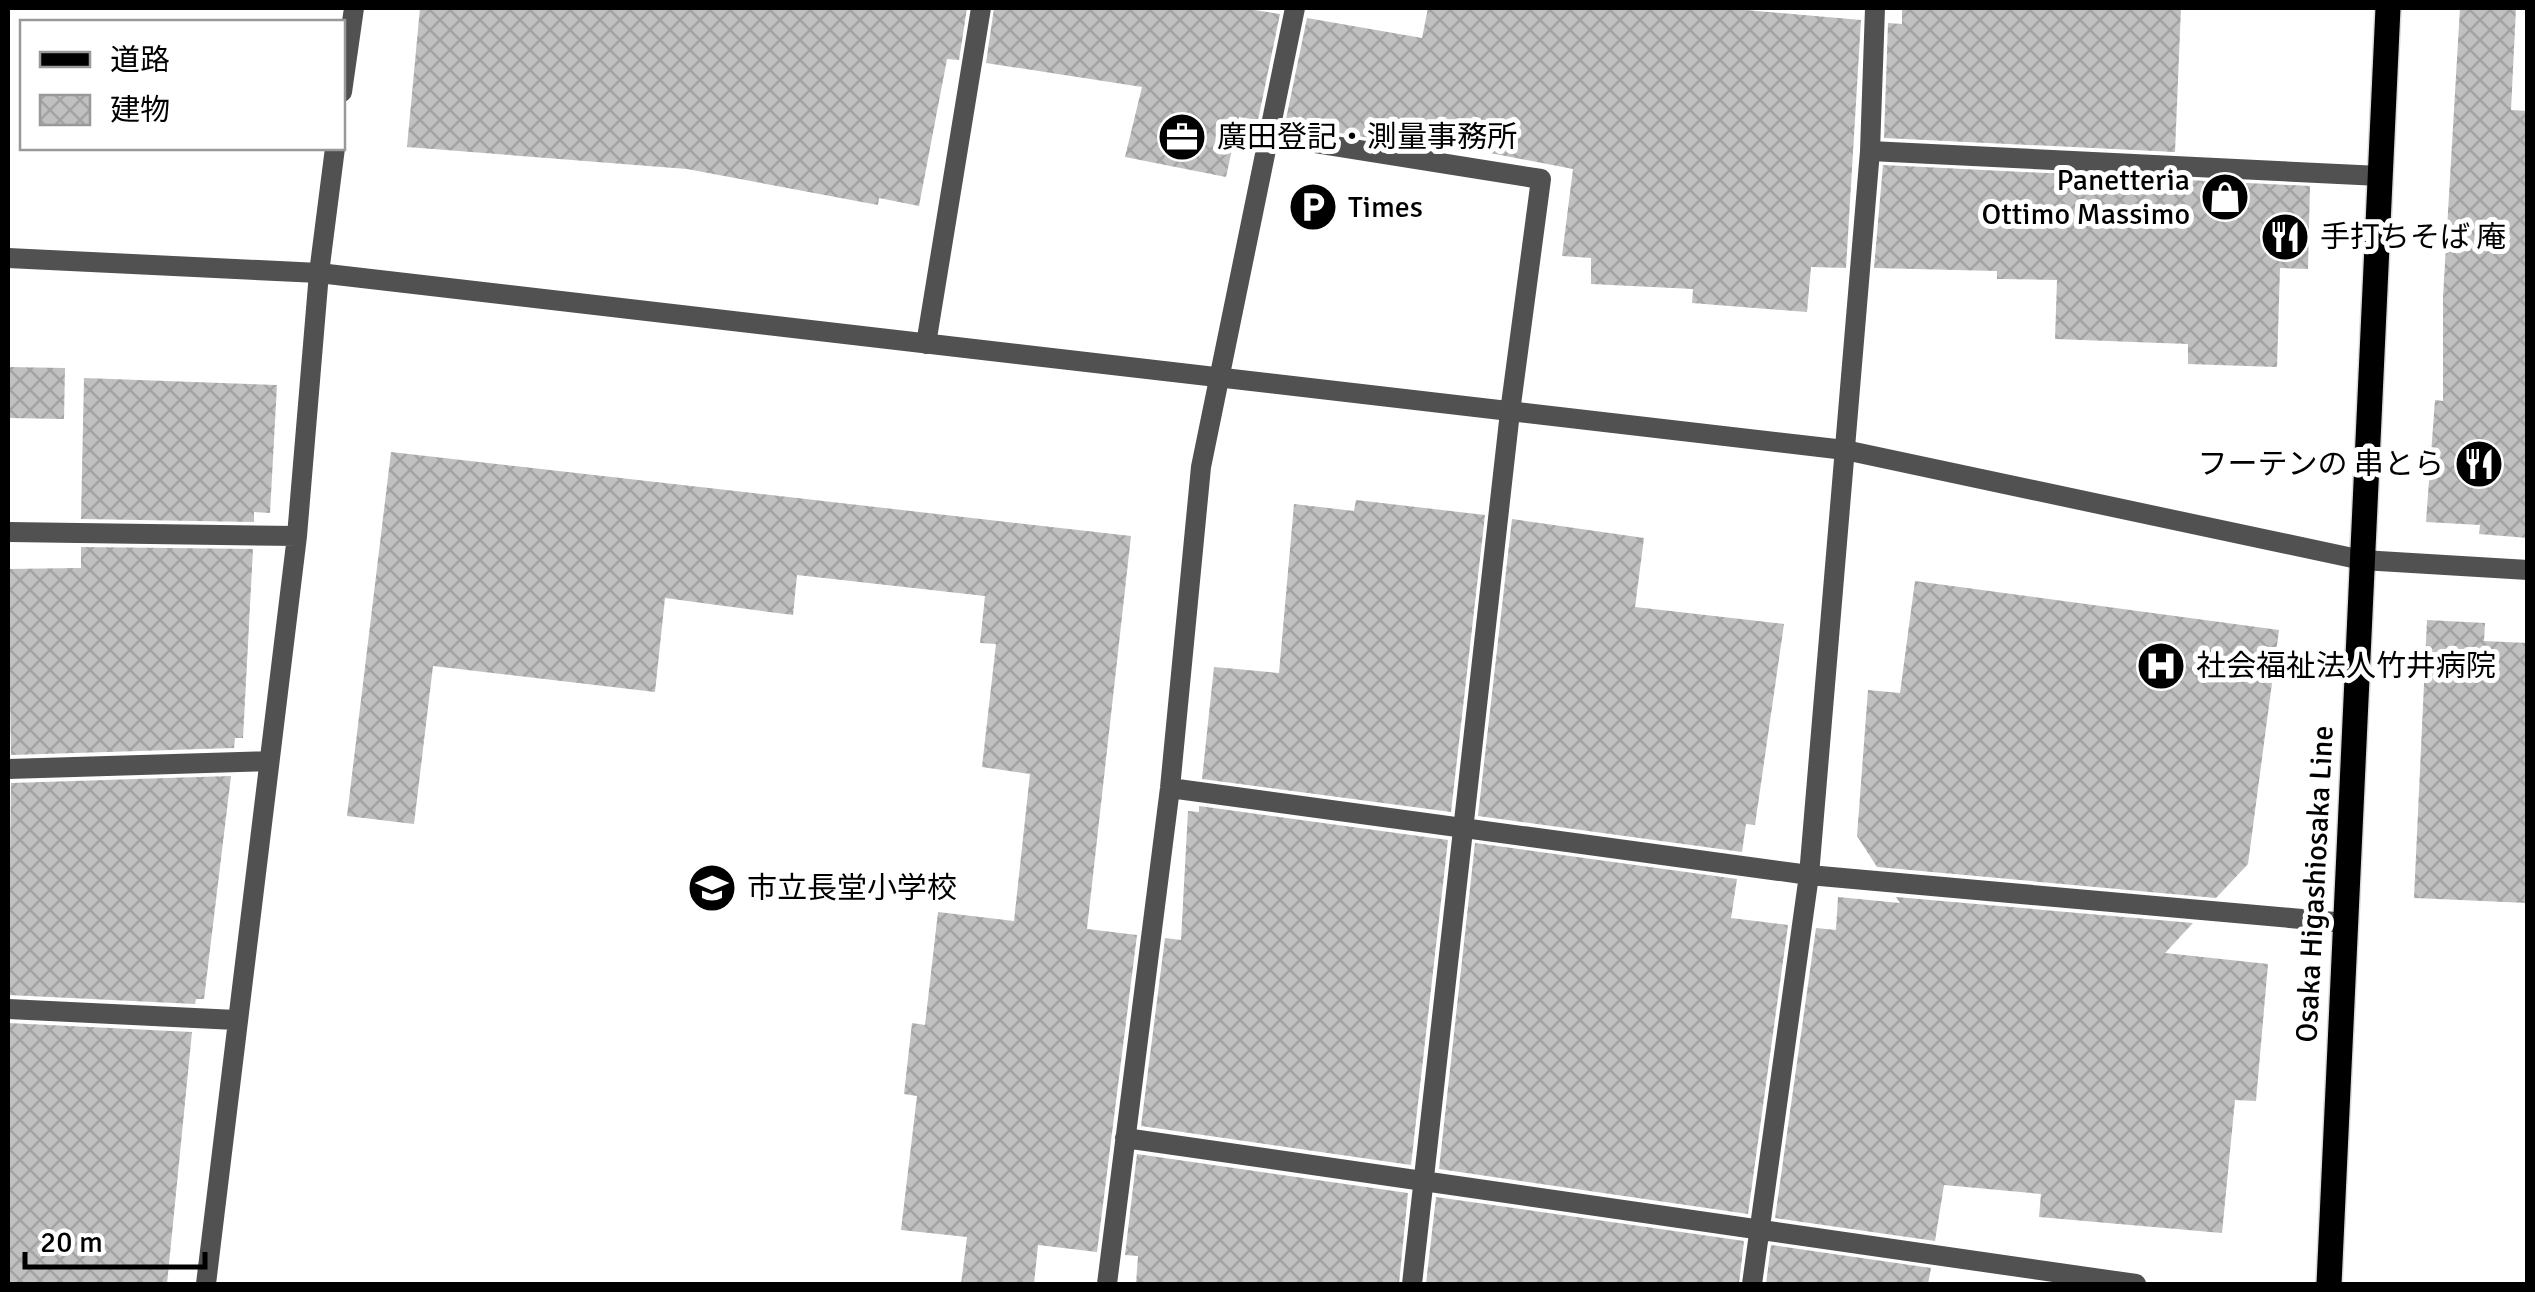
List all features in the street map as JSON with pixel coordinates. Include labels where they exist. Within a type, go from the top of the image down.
[{"type":"main road","name":"Osaka Higashiosaka Line","points":[[2329,1284],[2388,8]]},
{"type":"street","points":[[345,71],[354,8]]},
{"type":"street","points":[[926,344],[982,8]]},
{"type":"street","points":[[1106,1284],[1170,788],[1201,466],[1294,8]]},
{"type":"street","points":[[1752,1284],[1809,874],[1870,152],[1876,8]]},
{"type":"street","points":[[1271,136],[1541,179],[1510,412],[1412,1284]]},
{"type":"street","points":[[206,1284],[297,536],[319,273],[335,150]]},
{"type":"street","points":[[1870,152],[2380,176]]},
{"type":"street","points":[[8,258],[319,273],[1845,450],[2362,560],[2528,570]]},
{"type":"street","points":[[8,532],[297,536]]},
{"type":"street","points":[[8,769],[269,760]]},
{"type":"street","points":[[1170,788],[1809,874],[2346,923]]},
{"type":"street","points":[[8,1010],[236,1020]]},
{"type":"street","points":[[1125,1138],[2136,1284]]},
{"type":"building","points":[[420,8],[967,8],[959,60],[947,59],[919,206],[879,198],[878,205],[687,169],[407,147]]},
{"type":"building","points":[[994,8],[1242,8],[1280,14],[1258,120],[1239,117],[1226,177],[1125,157],[1142,87],[986,63]]},
{"type":"building","points":[[1428,8],[1722,8],[1861,20],[1846,268],[1811,267],[1807,312],[1692,303],[1693,289],[1591,284],[1591,258],[1562,256],[1573,169],[1402,136],[1401,143],[1285,124],[1307,18],[1422,38]]},
{"type":"building","points":[[1902,8],[2181,8],[2175,152],[1884,138],[1888,23],[1902,24]]},
{"type":"building","points":[[2460,8],[2516,8],[2511,110],[2528,111],[2528,538],[2479,534],[2480,525],[2426,522],[2435,400],[2443,401],[2443,297]]},
{"type":"building","points":[[1883,165],[2310,186],[2308,269],[2280,268],[2277,367],[2188,364],[2188,344],[2055,339],[2057,280],[1997,279],[1997,271],[1874,268]]},
{"type":"building","points":[[8,367],[65,368],[64,419],[8,418]]},
{"type":"building","points":[[84,378],[277,385],[270,513],[254,512],[254,522],[81,519]]},
{"type":"building","points":[[391,452],[1131,536],[1087,929],[1137,935],[1097,1252],[1038,1245],[1034,1284],[961,1284],[967,1237],[901,1230],[917,1096],[904,1094],[912,1023],[925,1025],[938,912],[1014,921],[1030,774],[982,767],[996,644],[980,643],[985,596],[797,575],[793,615],[665,598],[655,692],[433,666],[414,824],[347,816]]},
{"type":"building","points":[[1356,500],[1485,515],[1451,812],[1202,779],[1214,667],[1279,673],[1294,504],[1354,511]]},
{"type":"building","points":[[1512,519],[1644,538],[1635,607],[1784,624],[1755,825],[1746,824],[1742,852],[1478,816]]},
{"type":"building","points":[[81,547],[253,549],[243,738],[235,738],[234,748],[11,755],[8,569],[81,568]]},
{"type":"building","points":[[1915,581],[2279,630],[2248,864],[2216,898],[1877,867],[1857,836],[1868,690],[1900,693]]},
{"type":"building","points":[[2427,620],[2485,623],[2484,641],[2528,643],[2528,903],[2414,898]]},
{"type":"building","points":[[231,776],[204,999],[196,999],[195,1004],[8,995],[11,783]]},
{"type":"building","points":[[1199,806],[1448,840],[1411,1165],[1141,1126],[1165,938],[1181,940],[1188,811],[1199,812]]},
{"type":"building","points":[[1475,843],[1737,879],[1731,918],[1788,925],[1748,1214],[1439,1169]]},
{"type":"building","points":[[1838,897],[1900,903],[1896,897],[2193,923],[2165,953],[2268,964],[2256,1101],[2235,1100],[2222,1233],[2039,1217],[2041,1194],[1944,1185],[1935,1241],[1775,1218],[1816,928],[1836,930]]},
{"type":"building","points":[[8,1023],[192,1032],[167,1284],[8,1284]]},
{"type":"building","points":[[1137,1154],[1408,1193],[1399,1284],[1136,1284],[1138,1256],[1125,1255]]},
{"type":"building","points":[[1436,1197],[1744,1241],[1739,1284],[1426,1284]]},
{"type":"building","points":[[1771,1245],[1931,1268],[1928,1284],[1766,1284]]},
{"type":"place","name":"廣田登記・測量事務所","points":[[1182,137]]},
{"type":"place","name":"Panetteria Ottimo Massimo","points":[[2225,197]]},
{"type":"place","name":"Times","points":[[1313,207]]},
{"type":"place","name":"手打ちそば 庵","points":[[2285,237]]},
{"type":"place","name":"フーテンの 串とら","points":[[2479,464]]},
{"type":"place","name":"社会福祉法人竹井病院","points":[[2161,666]]},
{"type":"place","name":"市立長堂小学校","points":[[712,888]]}]
